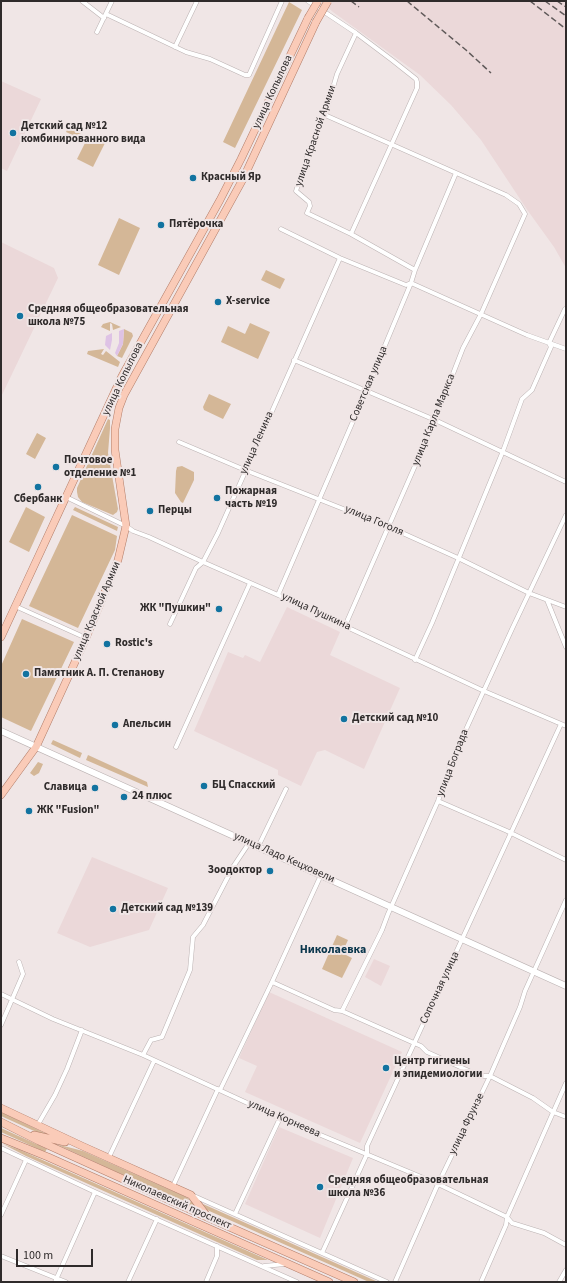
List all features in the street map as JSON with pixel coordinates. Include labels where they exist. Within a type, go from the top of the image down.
[{"type":"main road","name":"улица Копылова","points":[[1,638],[122,376],[224,193],[308,18],[318,1]]},
{"type":"main road","name":"улица Копылова","points":[[119,408],[124,395],[243,179],[316,22],[328,1]]},
{"type":"main road","name":"улица Красной Армии","points":[[1,795],[36,747],[86,638],[118,560],[126,526],[115,450],[115,429],[119,408]]},
{"type":"main road","name":"улица Ладо Кецховели","points":[[1,731],[566,986]]},
{"type":"main road","name":"Николаевский проспект","points":[[1,1108],[191,1195]]},
{"type":"main road","name":"Николаевский проспект","points":[[1,1122],[39,1141],[354,1282]]},
{"type":"main road","points":[[24,1133],[82,1146]]},
{"type":"main road","name":"Николаевский проспект","points":[[1,1138],[329,1282]]},
{"type":"main road","points":[[191,1195],[209,1218]]},
{"type":"street","points":[[82,1],[105,16],[186,52],[210,59],[245,75],[249,75],[282,1]]},
{"type":"street","points":[[97,32],[112,1]]},
{"type":"street","points":[[175,47],[197,1]]},
{"type":"street","points":[[308,1],[356,33],[416,79],[417,88],[350,234],[415,270]]},
{"type":"street","name":"улица Красной Армии","points":[[350,234],[307,213],[310,206],[309,202],[296,191],[311,145],[325,115],[337,74],[356,33]]},
{"type":"street","points":[[325,115],[456,173]]},
{"type":"street","name":"улица Карла Маркса","points":[[345,626],[390,527],[435,420],[463,348],[481,314],[525,214],[519,204],[506,195],[456,173]]},
{"type":"street","name":"Советская улица","points":[[278,595],[366,391],[456,173]]},
{"type":"street","points":[[281,229],[340,258],[406,285],[411,283],[527,335],[566,349]]},
{"type":"street","name":"улица Ленина","points":[[170,624],[196,568],[203,562],[224,519],[340,258]]},
{"type":"street","points":[[549,343],[565,309]]},
{"type":"street","points":[[415,660],[503,451],[522,399],[532,390],[552,347],[549,343]]},
{"type":"street","points":[[294,360],[435,420],[566,482]]},
{"type":"street","name":"улица Гоголя","points":[[179,442],[245,470],[390,527],[529,593],[566,607]]},
{"type":"street","name":"улица Пушкина","points":[[66,497],[126,526],[133,531],[278,595],[415,660],[566,726]]},
{"type":"street","name":"улица Бограда","points":[[342,1011],[353,986],[372,952],[438,801],[452,760],[566,515]]},
{"type":"street","points":[[176,747],[250,583]]},
{"type":"street","points":[[547,600],[566,647]]},
{"type":"street","points":[[15,606],[86,638]]},
{"type":"street","name":"Сопочная улица","points":[[322,1253],[367,1154],[367,1146],[561,724]]},
{"type":"street","points":[[258,847],[286,789]]},
{"type":"street","points":[[438,801],[566,860]]},
{"type":"street","points":[[143,1055],[151,1040],[162,1036],[190,970],[193,937],[203,925],[233,867],[249,843]]},
{"type":"street","points":[[173,1186],[272,982],[321,875]]},
{"type":"street","name":"улица Фрунзе","points":[[395,1282],[438,1184],[490,1076],[534,971],[566,900]]},
{"type":"street","points":[[1,1025],[23,974],[19,962]]},
{"type":"street","points":[[272,982],[334,1010],[342,1011],[414,1042],[427,1052],[480,1076],[490,1076],[533,1098],[553,1112],[566,1117]]},
{"type":"street","name":"улица Корнеева","points":[[1,994],[143,1055],[280,1118],[438,1184],[507,1217],[512,1224],[544,1233],[566,1245]]},
{"type":"street","points":[[38,1126],[67,1069],[82,1030]]},
{"type":"street","points":[[109,1158],[154,1061]]},
{"type":"street","points":[[481,1282],[506,1225],[507,1217],[566,1083]]},
{"type":"street","points":[[235,1214],[280,1118]]},
{"type":"street","points":[[1,1148],[95,1192],[297,1282]]},
{"type":"street","points":[[1,1215],[26,1160]]},
{"type":"street","points":[[56,1280],[95,1192]]},
{"type":"street","points":[[191,1195],[387,1282]]},
{"type":"street","points":[[128,1282],[157,1219]]},
{"type":"street","points":[[206,1282],[217,1256],[218,1246]]},
{"type":"street","points":[[1,1256],[56,1280],[66,1282]]},
{"type":"street","points":[[263,1266],[288,1263]]},
{"type":"street","points":[[559,1282],[566,1270]]},
{"type":"shaded area","points":[[320,1],[563,1],[566,3],[566,268],[554,247],[481,140],[451,105],[420,75]]},
{"type":"shaded area","points":[[289,2],[302,10],[235,148],[223,142]]},
{"type":"shaded area","name":"Детский сад №12 комбинированного вида","points":[[1,81],[41,99],[7,171],[1,168]]},
{"type":"shaded area","points":[[68,128],[83,135],[81,139],[66,132]]},
{"type":"shaded area","points":[[89,135],[105,143],[93,167],[77,159]]},
{"type":"shaded area","points":[[119,218],[140,228],[119,275],[98,265]]},
{"type":"shaded area","name":"Средняя общеобразовательная школа №75","points":[[1,242],[54,268],[58,278],[1,397]]},
{"type":"shaded area","points":[[266,270],[285,279],[280,289],[261,280]]},
{"type":"shaded area","points":[[110,322],[121,327],[113,330],[112,324],[110,323],[110,331],[101,327],[103,324]]},
{"type":"shaded area","points":[[250,323],[270,332],[258,359],[221,342],[228,326],[245,334]]},
{"type":"shaded area","points":[[124,329],[132,333],[133,336],[122,358],[117,356],[123,344]]},
{"type":"shaded area","points":[[124,329],[123,344],[117,356],[115,353],[119,343],[119,331]]},
{"type":"shaded area","points":[[112,333],[110,350],[105,345],[106,336]]},
{"type":"shaded area","points":[[104,349],[101,354],[103,355],[106,351],[120,362],[118,367],[87,354],[88,351]]},
{"type":"shaded area","points":[[209,394],[231,404],[223,419],[204,410],[203,407]]},
{"type":"shaded area","points":[[108,419],[110,420],[110,428],[108,453],[118,509],[113,515],[82,502],[78,497],[77,492],[77,488]]},
{"type":"shaded area","points":[[37,433],[46,438],[35,459],[26,454]]},
{"type":"shaded area","points":[[182,466],[194,472],[194,480],[183,503],[175,493],[177,467]]},
{"type":"shaded area","points":[[26,507],[45,517],[29,552],[9,542]]},
{"type":"shaded area","points":[[75,507],[118,527],[117,531],[73,510]]},
{"type":"shaded area","points":[[72,515],[117,536],[115,550],[78,628],[29,606]]},
{"type":"shaded area","points":[[287,607],[340,632],[330,655],[400,688],[364,769],[325,750],[317,752],[301,786],[278,775],[278,770],[194,731],[228,652],[243,658],[245,655],[260,662]]},
{"type":"shaded area","points":[[22,619],[74,642],[31,731],[1,717],[1,666]]},
{"type":"shaded area","points":[[53,740],[82,753],[80,758],[51,744]]},
{"type":"shaded area","points":[[88,755],[147,782],[148,787],[86,760]]},
{"type":"shaded area","points":[[38,762],[43,764],[39,773],[34,776],[30,773]]},
{"type":"shaded area","name":"Детский сад №139","points":[[92,857],[168,888],[149,930],[90,947],[57,933]]},
{"type":"shaded area","points":[[337,935],[348,940],[342,953],[352,958],[342,978],[322,969]]},
{"type":"shaded area","points":[[374,959],[390,966],[381,986],[365,977]]},
{"type":"shaded area","points":[[269,992],[402,1052],[360,1143],[245,1092],[257,1066],[239,1058]]},
{"type":"shaded area","points":[[1,1112],[53,1137],[43,1135],[1,1116]]},
{"type":"shaded area","points":[[279,1127],[353,1158],[320,1238],[245,1204]]},
{"type":"shaded area","points":[[1,1128],[47,1149],[45,1152],[1,1132]]},
{"type":"shaded area","points":[[3,1144],[20,1150],[268,1260],[257,1260],[26,1156]]},
{"type":"shaded area","points":[[56,1144],[83,1151],[186,1197],[194,1203],[197,1209]]},
{"type":"shaded area","points":[[203,1204],[378,1282],[369,1282],[207,1210]]},
{"type":"railway","points":[[351,1],[359,7]]},
{"type":"railway","points":[[407,1],[491,73]]},
{"type":"railway","points":[[530,1],[566,29]]},
{"type":"railway","points":[[545,1],[566,16]]},
{"type":"railway","points":[[557,1],[566,7]]},
{"type":"place","name":"Детский сад №12 комбинированного вида","points":[[13,133]]},
{"type":"place","name":"Красный Яр","points":[[193,178]]},
{"type":"place","name":"Пятёрочка","points":[[161,225]]},
{"type":"place","name":"X-service","points":[[218,302]]},
{"type":"place","name":"Средняя общеобразовательная школа №75","points":[[20,316]]},
{"type":"place","name":"Почтовое отделение №1","points":[[56,467]]},
{"type":"place","name":"Сбербанк","points":[[38,487]]},
{"type":"place","name":"Пожарная часть №19","points":[[217,498]]},
{"type":"place","name":"Перцы","points":[[150,511]]},
{"type":"place","name":"ЖК \"Пушкин\"","points":[[219,609]]},
{"type":"place","name":"Rostic's","points":[[107,644]]},
{"type":"place","name":"Памятник А. П. Степанову","points":[[26,674]]},
{"type":"place","name":"Детский сад №10","points":[[344,719]]},
{"type":"place","name":"Апельсин","points":[[115,725]]},
{"type":"place","name":"БЦ Спасский","points":[[204,786]]},
{"type":"place","name":"Славица","points":[[95,788]]},
{"type":"place","name":"24 плюс","points":[[124,797]]},
{"type":"place","name":"ЖК \"Fusion\"","points":[[29,811]]},
{"type":"place","name":"Зоодоктор","points":[[270,871]]},
{"type":"place","name":"Детский сад №139","points":[[113,909]]},
{"type":"place","name":"Центр гигиены и эпидемиологии","points":[[386,1068]]},
{"type":"place","name":"Средняя общеобразовательная школа №36","points":[[320,1187]]},
{"type":"district","name":"Николаевка","points":[[333,950]]}]
